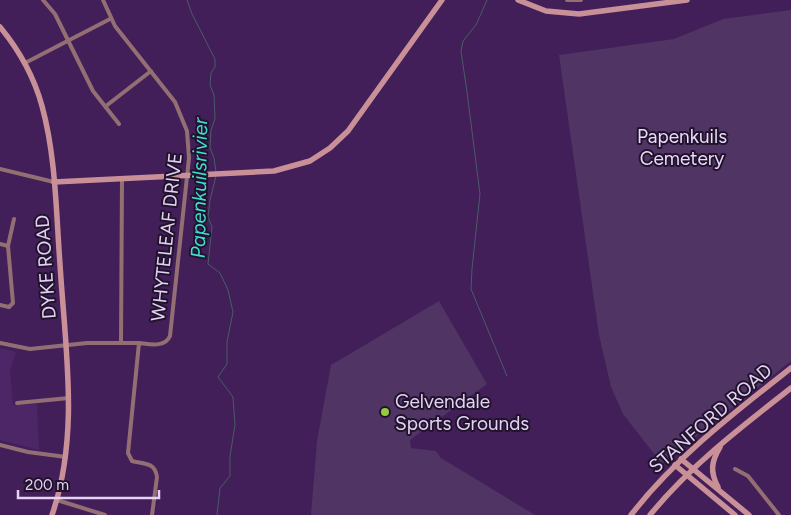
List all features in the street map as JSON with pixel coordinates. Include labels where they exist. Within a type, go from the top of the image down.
[{"type":"street","points":[[43,0],[55,14],[91,88],[119,124]]},
{"type":"street","name":"WHYTELEAF DRIVE","points":[[103,0],[110,19],[175,102],[188,140],[188,174],[169,339],[162,344],[139,343],[128,452],[132,461],[151,465],[155,469],[157,477],[152,515]]},
{"type":"street","points":[[0,169],[54,182],[268,171],[310,161],[330,148],[348,131],[442,0]]},
{"type":"street","points":[[518,0],[546,11],[579,14],[687,0]]},
{"type":"street","points":[[567,0],[581,0]]},
{"type":"street","points":[[25,64],[110,19]]},
{"type":"street","name":"DYKE ROAD","points":[[0,27],[25,64],[39,95],[46,121],[54,182],[69,398],[66,457],[52,515]]},
{"type":"street","points":[[106,106],[151,71]]},
{"type":"street","points":[[121,342],[122,178]]},
{"type":"street","points":[[0,305],[9,307],[13,303],[8,246],[14,219]]},
{"type":"street","points":[[0,244],[8,246]]},
{"type":"street","points":[[0,343],[30,349],[87,343],[139,343]]},
{"type":"street","name":"STANFORD ROAD","points":[[631,515],[681,460],[715,429],[791,368]]},
{"type":"street","name":"STANFORD ROAD","points":[[650,515],[692,469],[791,388]]},
{"type":"street","points":[[17,403],[69,398]]},
{"type":"street","points":[[719,489],[712,477],[712,465],[716,454],[726,440]]},
{"type":"street","points":[[0,445],[41,454],[66,457]]},
{"type":"street","points":[[681,460],[749,515]]},
{"type":"street","points":[[675,466],[735,515]]},
{"type":"street","points":[[735,469],[748,476],[776,514]]},
{"type":"street","points":[[57,500],[99,515],[105,515]]},
{"type":"shaded area","points":[[0,348],[16,352],[10,371],[13,405],[37,404],[39,450],[0,440]]},
{"type":"green space","name":"Papenkuils Cemetery","points":[[791,10],[791,361],[662,464],[623,414],[611,387],[599,335],[559,55],[674,39],[723,19]]},
{"type":"green space","name":"Gelvendale Sports Grounds","points":[[439,301],[487,384],[410,440],[411,448],[436,451],[441,458],[535,515],[311,515],[317,441],[331,365]]},
{"type":"waterway","name":"Papenkuilsrivier","points":[[187,0],[215,59],[215,67],[211,73],[210,85],[214,95],[215,119],[211,130],[210,148],[216,172]]},
{"type":"waterway","points":[[487,0],[476,25],[463,41],[461,51],[480,194],[471,289],[507,376]]},
{"type":"waterway","name":"Papenkuilsrivier","points":[[216,176],[208,217],[212,227],[208,264],[220,273],[228,290],[233,312],[227,342],[227,364],[218,377],[233,397],[235,425],[230,456],[230,476],[220,488],[217,515]]},
{"type":"place","name":"Gelvendale Sports Grounds","points":[[385,412]]}]
